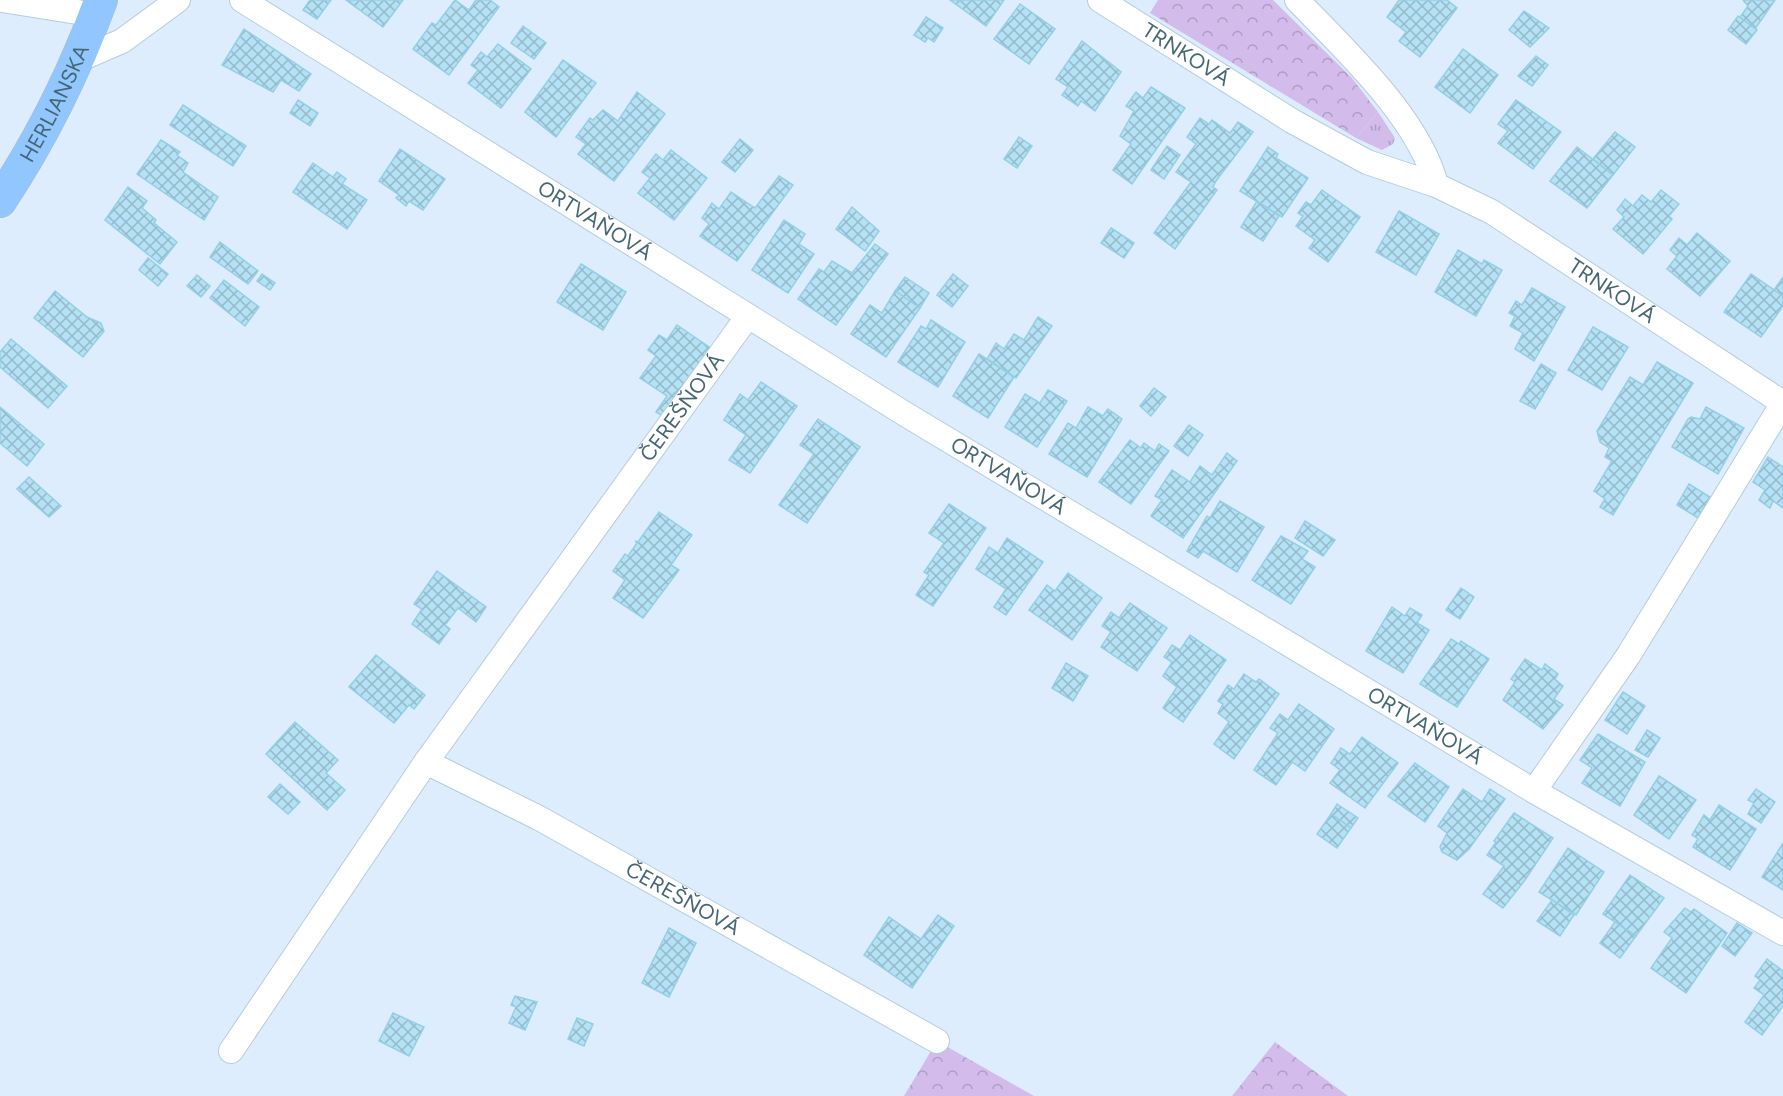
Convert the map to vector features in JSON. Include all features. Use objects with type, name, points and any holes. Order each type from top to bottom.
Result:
[{"type":"main road","name":"HERLIANSKA","points":[[0,201],[30,155],[78,60],[99,7]]},
{"type":"street","points":[[2,0],[99,7]]},
{"type":"street","points":[[78,60],[122,41],[178,0]]},
{"type":"street","name":"ORTVAŇOVÁ","points":[[242,0],[905,414],[1534,790],[1783,933]]},
{"type":"street","name":"TRNKOVÁ","points":[[1100,0],[1292,121],[1367,162],[1436,185],[1492,212],[1783,403]]},
{"type":"street","points":[[1298,0],[1356,61],[1409,127],[1431,165],[1436,185]]},
{"type":"street","name":"ČEREŠŇOVÁ","points":[[231,1051],[426,762],[748,316]]},
{"type":"street","points":[[1534,790],[1628,656],[1783,403]]},
{"type":"street","name":"ČEREŠŇOVÁ","points":[[426,762],[539,818],[937,1041]]},
{"type":"green space","points":[[1158,0],[1273,0],[1352,78],[1378,112],[1356,138],[1150,13]]},
{"type":"green space","points":[[1378,112],[1395,138],[1393,144],[1382,150],[1356,138]]},
{"type":"green space","points":[[937,1041],[1034,1096],[904,1096]]},
{"type":"green space","points":[[1275,1042],[1348,1096],[1232,1096]]},
{"type":"building","points":[[310,0],[331,0],[317,19],[303,10]]},
{"type":"building","points":[[346,0],[403,0],[383,27]]},
{"type":"building","points":[[455,0],[469,10],[476,0],[490,0],[499,7],[449,75],[413,49],[432,23],[436,25]]},
{"type":"building","points":[[950,0],[1004,0],[986,26]]},
{"type":"building","points":[[1399,0],[1447,0],[1457,8],[1420,57],[1399,41],[1406,32],[1387,17]]},
{"type":"building","points":[[1743,0],[1775,0],[1755,29],[1740,17],[1748,6]]},
{"type":"building","points":[[1020,4],[1055,29],[1029,64],[994,39]]},
{"type":"building","points":[[1524,11],[1549,28],[1530,47],[1509,30]]},
{"type":"building","points":[[1738,16],[1757,30],[1746,44],[1728,30]]},
{"type":"building","points":[[926,17],[943,28],[934,42],[928,38],[925,42],[914,35]]},
{"type":"building","points":[[523,26],[546,43],[534,59],[511,43]]},
{"type":"building","points":[[244,29],[311,74],[299,91],[281,80],[273,92],[222,65]]},
{"type":"building","points":[[1082,41],[1121,72],[1095,111],[1081,101],[1078,106],[1062,95],[1068,87],[1056,79]]},
{"type":"building","points":[[498,44],[531,69],[501,108],[468,83],[478,70],[471,65],[481,52],[487,57]]},
{"type":"building","points":[[1463,49],[1498,75],[1470,113],[1435,87]]},
{"type":"building","points":[[1536,56],[1548,65],[1532,86],[1518,76]]},
{"type":"building","points":[[563,60],[596,83],[556,137],[525,112]]},
{"type":"building","points":[[1151,87],[1185,108],[1132,184],[1113,170],[1131,144],[1120,136],[1134,111],[1126,106],[1136,92],[1143,98]]},
{"type":"building","points":[[637,92],[665,114],[614,181],[578,154],[586,144],[576,137],[590,118],[593,120],[603,110],[618,121]]},
{"type":"building","points":[[298,100],[318,113],[310,126],[290,113]]},
{"type":"building","points":[[1516,100],[1561,132],[1533,169],[1498,143],[1508,131],[1498,124]]},
{"type":"building","points":[[183,105],[246,146],[233,166],[170,125]]},
{"type":"building","points":[[1200,118],[1209,124],[1212,120],[1230,133],[1238,122],[1253,132],[1216,181],[1213,187],[1217,190],[1175,249],[1154,233],[1191,182],[1176,172],[1196,144],[1187,137]]},
{"type":"building","points":[[1615,132],[1635,147],[1613,175],[1593,159]]},
{"type":"building","points":[[1019,137],[1032,146],[1017,168],[1004,159]]},
{"type":"building","points":[[740,139],[753,150],[735,172],[722,162]]},
{"type":"building","points":[[161,140],[180,152],[177,155],[188,163],[183,172],[218,197],[204,220],[137,174]]},
{"type":"building","points":[[1167,146],[1180,155],[1164,179],[1151,170]]},
{"type":"building","points":[[1268,147],[1278,154],[1276,158],[1308,178],[1282,217],[1240,191]]},
{"type":"building","points":[[1577,147],[1613,175],[1587,208],[1550,181]]},
{"type":"building","points":[[400,149],[445,179],[423,210],[409,201],[406,206],[396,198],[399,195],[379,181]]},
{"type":"building","points":[[671,150],[707,178],[674,220],[638,193],[650,178],[642,172],[656,154],[663,160]]},
{"type":"building","points":[[313,163],[333,177],[337,172],[346,179],[342,184],[367,200],[347,229],[293,192]]},
{"type":"building","points":[[779,176],[793,185],[737,261],[700,236],[709,224],[702,218],[712,203],[719,209],[731,192],[755,208]]},
{"type":"building","points":[[128,187],[147,201],[142,208],[156,220],[154,223],[177,242],[160,264],[105,220]]},
{"type":"building","points":[[1322,190],[1360,217],[1328,262],[1309,248],[1315,240],[1296,226],[1303,216],[1298,213],[1306,202],[1311,205]]},
{"type":"building","points":[[1661,190],[1679,204],[1669,216],[1672,219],[1643,254],[1613,229],[1624,217],[1617,210],[1625,199],[1633,206],[1642,195],[1651,202]]},
{"type":"building","points":[[1257,201],[1279,216],[1263,241],[1241,227]]},
{"type":"building","points":[[852,207],[879,231],[865,251],[836,229]]},
{"type":"building","points":[[1399,211],[1439,234],[1416,275],[1376,252]]},
{"type":"building","points":[[784,220],[805,234],[799,244],[814,254],[788,293],[752,270]]},
{"type":"building","points":[[1111,228],[1134,243],[1124,258],[1101,243]]},
{"type":"building","points":[[1697,233],[1730,261],[1700,296],[1667,269],[1677,256],[1670,250],[1679,238],[1687,245]]},
{"type":"building","points":[[220,242],[258,271],[248,284],[210,257]]},
{"type":"building","points":[[875,244],[888,254],[836,325],[798,299],[819,269],[824,272],[832,261],[852,273]]},
{"type":"building","points":[[1458,250],[1482,264],[1484,260],[1502,270],[1476,316],[1435,292]]},
{"type":"building","points":[[148,258],[168,274],[158,286],[139,270]]},
{"type":"building","points":[[581,264],[626,292],[603,330],[557,302]]},
{"type":"building","points":[[262,274],[275,283],[270,290],[257,281]]},
{"type":"building","points":[[953,274],[968,286],[952,307],[937,295]]},
{"type":"building","points":[[1751,274],[1783,296],[1783,306],[1761,337],[1724,312]]},
{"type":"building","points":[[197,275],[210,286],[201,297],[187,286]]},
{"type":"building","points":[[905,277],[929,293],[920,308],[895,291]]},
{"type":"building","points":[[1783,277],[1783,296],[1774,290]]},
{"type":"building","points":[[224,280],[259,307],[245,326],[210,298]]},
{"type":"building","points":[[1532,288],[1565,307],[1534,361],[1515,349],[1523,333],[1510,326],[1515,316],[1509,313],[1516,301],[1522,305]]},
{"type":"building","points":[[55,291],[87,317],[101,323],[104,331],[83,357],[34,318]]},
{"type":"building","points":[[895,291],[920,308],[886,357],[851,334],[870,305],[882,313]]},
{"type":"building","points":[[1038,317],[1052,326],[1016,378],[987,359],[996,343],[1004,349],[1014,334],[1024,340]]},
{"type":"building","points":[[931,320],[965,342],[938,387],[898,362],[921,326],[926,329]]},
{"type":"building","points":[[677,325],[712,349],[666,418],[656,412],[667,396],[640,378],[656,356],[648,350],[659,335],[667,340]]},
{"type":"building","points":[[1593,327],[1628,347],[1602,390],[1568,370]]},
{"type":"building","points":[[11,339],[67,386],[48,408],[0,367],[0,352]]},
{"type":"building","points":[[979,354],[1014,377],[988,418],[953,396]]},
{"type":"building","points":[[1657,362],[1693,383],[1613,515],[1600,507],[1605,499],[1594,491],[1612,461],[1605,457],[1609,448],[1600,442],[1597,431],[1630,377],[1643,385]]},
{"type":"building","points":[[1541,364],[1556,373],[1535,409],[1520,401]]},
{"type":"building","points":[[761,382],[797,406],[750,473],[729,460],[746,435],[724,420],[740,394],[748,400]]},
{"type":"building","points":[[1154,388],[1166,397],[1151,416],[1140,406]]},
{"type":"building","points":[[1048,390],[1067,401],[1037,447],[1005,427],[1025,394],[1040,403]]},
{"type":"building","points":[[0,407],[44,444],[27,466],[0,443]]},
{"type":"building","points":[[1088,407],[1103,416],[1108,409],[1122,419],[1087,477],[1049,454],[1068,423],[1076,428]]},
{"type":"building","points":[[1706,407],[1744,428],[1718,474],[1672,447],[1688,419],[1691,417],[1700,419]]},
{"type":"building","points":[[818,419],[860,447],[807,523],[779,505],[814,454],[800,445]]},
{"type":"building","points":[[1189,425],[1203,435],[1188,456],[1174,446]]},
{"type":"building","points":[[1130,440],[1141,448],[1144,443],[1155,451],[1159,444],[1169,451],[1131,504],[1099,482]]},
{"type":"building","points":[[1227,453],[1237,461],[1183,538],[1151,516],[1162,500],[1155,496],[1172,470],[1190,482],[1200,466],[1212,475]]},
{"type":"building","points":[[1768,457],[1783,467],[1783,508],[1773,501],[1770,508],[1759,500],[1765,490],[1753,482]]},
{"type":"building","points":[[29,477],[61,506],[49,517],[17,489]]},
{"type":"building","points":[[1689,484],[1710,497],[1698,518],[1677,505]]},
{"type":"building","points":[[1220,501],[1264,527],[1237,572],[1203,551],[1198,558],[1187,551],[1207,516],[1210,518]]},
{"type":"building","points":[[949,504],[986,528],[933,606],[916,595],[929,575],[924,572],[944,543],[929,533]]},
{"type":"building","points":[[659,512],[692,535],[671,565],[679,570],[643,618],[613,598],[625,580],[613,571],[625,554],[628,556],[637,543],[635,541],[638,542]]},
{"type":"building","points":[[1305,521],[1335,540],[1323,556],[1295,538]]},
{"type":"building","points":[[1281,536],[1308,551],[1302,559],[1315,567],[1291,604],[1252,580]]},
{"type":"building","points":[[1007,538],[1043,562],[1006,615],[994,607],[1006,589],[976,569],[989,547],[998,553]]},
{"type":"building","points":[[437,571],[486,607],[476,622],[458,608],[445,625],[450,629],[439,644],[412,624],[422,609],[414,604]]},
{"type":"building","points":[[1068,573],[1102,598],[1072,640],[1029,610],[1047,585],[1055,591]]},
{"type":"building","points":[[1461,588],[1474,597],[1460,619],[1446,610]]},
{"type":"building","points":[[1130,603],[1167,628],[1137,671],[1101,647],[1111,632],[1102,626],[1111,612],[1119,618]]},
{"type":"building","points":[[1392,607],[1405,616],[1410,608],[1422,615],[1417,623],[1429,630],[1403,673],[1366,651]]},
{"type":"building","points":[[1190,635],[1226,660],[1183,722],[1163,708],[1177,687],[1163,676],[1172,662],[1164,657],[1172,645],[1180,650]]},
{"type":"building","points":[[1451,639],[1459,644],[1461,641],[1489,659],[1457,707],[1420,684]]},
{"type":"building","points":[[376,655],[425,695],[414,709],[409,705],[394,723],[349,687]]},
{"type":"building","points":[[1525,659],[1542,670],[1545,664],[1558,674],[1555,679],[1563,686],[1554,699],[1563,705],[1543,729],[1503,700],[1515,682],[1511,679]]},
{"type":"building","points":[[1066,663],[1088,676],[1073,701],[1052,688]]},
{"type":"building","points":[[1244,674],[1256,682],[1259,679],[1279,694],[1234,759],[1214,744],[1229,722],[1218,713],[1223,704],[1218,701],[1228,685],[1234,689]]},
{"type":"building","points":[[1623,692],[1645,706],[1627,734],[1605,720]]},
{"type":"building","points":[[1299,704],[1334,729],[1305,771],[1292,762],[1276,785],[1254,770],[1278,733],[1270,728],[1280,714],[1288,720]]},
{"type":"building","points":[[295,722],[338,760],[326,773],[345,790],[327,810],[266,754]]},
{"type":"building","points":[[1647,730],[1660,738],[1648,757],[1635,750]]},
{"type":"building","points":[[1598,734],[1645,762],[1620,806],[1582,783],[1592,768],[1580,760]]},
{"type":"building","points":[[1362,737],[1398,763],[1365,808],[1330,783],[1340,770],[1331,763],[1341,748],[1350,754]]},
{"type":"building","points":[[1415,763],[1449,787],[1425,822],[1388,796]]},
{"type":"building","points":[[1659,776],[1696,800],[1669,839],[1634,815]]},
{"type":"building","points":[[280,784],[300,802],[288,814],[268,797]]},
{"type":"building","points":[[1463,789],[1482,802],[1490,789],[1505,799],[1469,849],[1457,860],[1442,852],[1440,847],[1447,833],[1438,826]]},
{"type":"building","points":[[1756,789],[1775,802],[1761,823],[1748,814],[1754,803],[1748,800]]},
{"type":"building","points":[[1337,804],[1358,818],[1351,828],[1331,814]]},
{"type":"building","points":[[1719,805],[1756,829],[1730,870],[1693,847],[1698,839],[1692,835],[1704,815],[1710,820]]},
{"type":"building","points":[[1514,813],[1553,838],[1503,908],[1483,894],[1504,866],[1487,855]]},
{"type":"building","points":[[1331,814],[1351,828],[1337,848],[1317,834]]},
{"type":"building","points":[[1783,843],[1783,890],[1762,877]]},
{"type":"building","points":[[1568,848],[1604,872],[1576,915],[1539,892]]},
{"type":"building","points":[[1630,875],[1664,898],[1636,936],[1603,914]]},
{"type":"building","points":[[1552,900],[1574,915],[1560,936],[1537,921]]},
{"type":"building","points":[[1685,908],[1691,912],[1694,909],[1727,933],[1686,993],[1651,968],[1672,938],[1664,932]]},
{"type":"building","points":[[938,915],[954,926],[912,988],[864,955],[889,917],[921,939]]},
{"type":"building","points":[[1615,922],[1636,936],[1620,958],[1600,943]]},
{"type":"building","points":[[1737,923],[1752,933],[1735,956],[1722,946]]},
{"type":"building","points":[[669,928],[696,943],[669,997],[642,983]]},
{"type":"building","points":[[1767,959],[1783,971],[1783,1006],[1762,1035],[1745,1022],[1764,995],[1754,988],[1760,980],[1755,976]]},
{"type":"building","points":[[515,996],[537,1002],[525,1030],[509,1023],[516,1007],[511,1005]]},
{"type":"building","points":[[393,1013],[424,1027],[409,1056],[379,1041]]},
{"type":"building","points":[[577,1018],[593,1024],[584,1046],[568,1039]]}]
